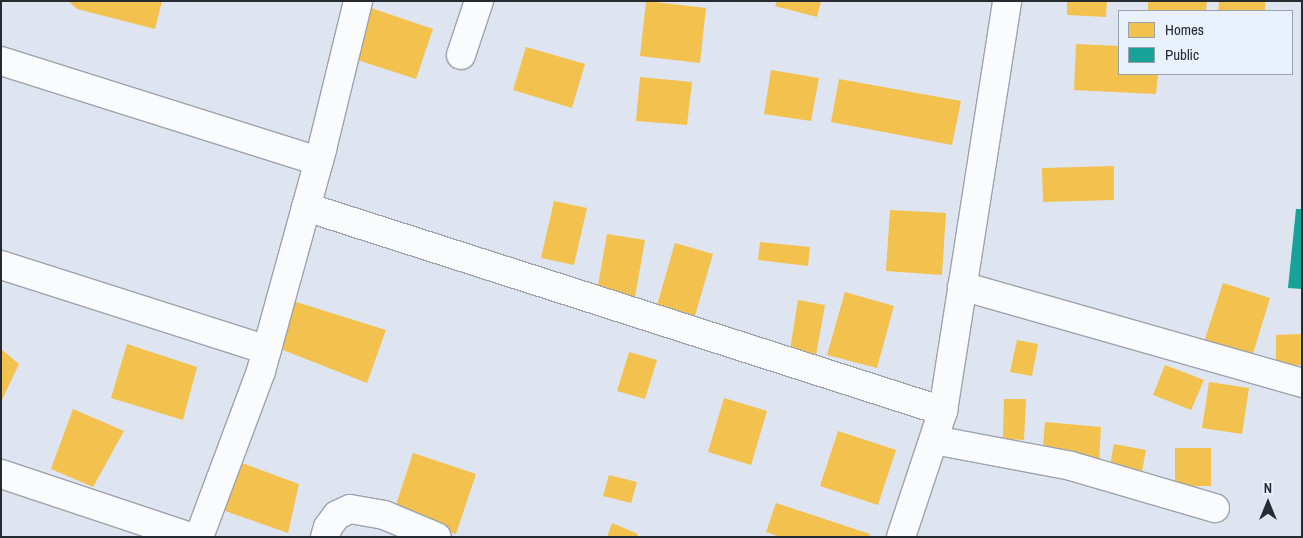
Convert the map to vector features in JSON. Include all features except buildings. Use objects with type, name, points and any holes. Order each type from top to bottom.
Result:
[{"type":"street","points":[[199,537],[262,371],[319,161],[358,1]]},
{"type":"street","points":[[461,56],[479,1]]},
{"type":"street","points":[[901,537],[943,411],[1007,1]]},
{"type":"street","points":[[1,61],[319,161]]},
{"type":"street","points":[[306,207],[943,411]]},
{"type":"street","points":[[1,265],[267,350]]},
{"type":"street","points":[[962,286],[1302,383]]},
{"type":"street","points":[[934,440],[1071,466],[1214,508]]},
{"type":"street","points":[[1,474],[190,537]]},
{"type":"street","points":[[325,537],[328,527],[336,516],[350,510],[384,516],[437,537]]}]
